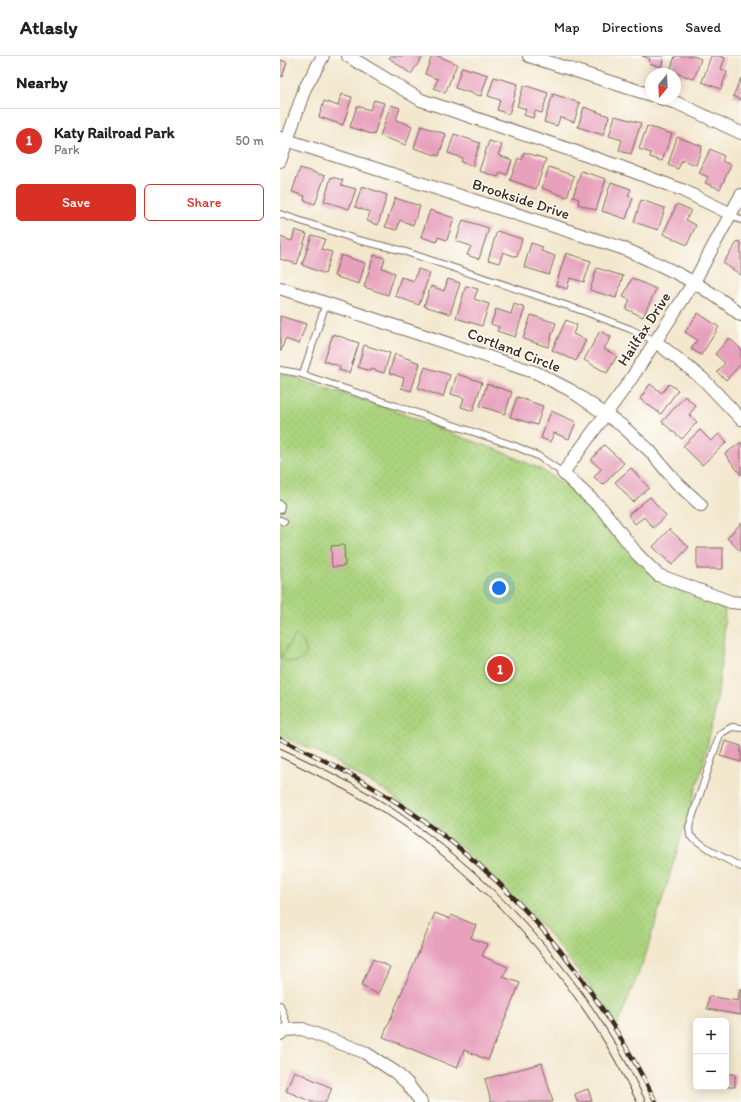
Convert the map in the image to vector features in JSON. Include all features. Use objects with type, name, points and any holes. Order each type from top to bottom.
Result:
[{"type":"street","points":[[280,161],[284,139],[305,88],[323,56]]},
{"type":"street","points":[[348,56],[421,100],[621,167],[682,190],[736,217]]},
{"type":"street","points":[[529,56],[645,93]]},
{"type":"street","points":[[679,104],[741,133]]},
{"type":"street","name":"Brookside Drive","points":[[284,139],[622,248],[655,262],[694,282],[726,302],[741,315]]},
{"type":"street","name":"Hailfax Drive","points":[[563,473],[607,414],[736,217],[741,195]]},
{"type":"street","name":"Cortland Circle","points":[[280,288],[537,373],[570,390],[621,424],[650,451],[676,482],[701,505]]},
{"type":"street","points":[[655,341],[703,379],[741,419]]},
{"type":"street","points":[[563,473],[602,509],[637,554],[658,575],[731,602],[741,602]]},
{"type":"street","points":[[284,1032],[302,1029],[364,1052],[395,1072],[407,1083],[421,1102]]},
{"type":"lane","points":[[280,214],[358,240],[400,250],[586,312],[630,329],[655,341]]},
{"type":"lane","points":[[303,374],[326,303]]},
{"type":"lane","points":[[280,370],[303,374],[515,446],[538,456],[563,473]]},
{"type":"lane","points":[[280,504],[280,510]]},
{"type":"lane","points":[[741,728],[732,727],[720,734],[689,827],[690,836],[712,852],[741,867]]},
{"type":"lane","points":[[280,1006],[284,1032]]},
{"type":"green space","points":[[280,373],[385,407],[501,451],[540,469],[574,490],[601,512],[661,582],[725,609],[724,635],[717,703],[702,768],[645,957],[617,1026],[595,993],[545,929],[461,847],[385,791],[314,750],[280,736]]},
{"type":"green space","points":[[295,635],[301,640],[306,651],[301,660],[296,662],[281,658]]},
{"type":"building","points":[[391,56],[423,56],[411,74],[389,58]]},
{"type":"building","points":[[432,56],[438,56],[457,64],[445,93],[434,88],[438,79],[425,74]]},
{"type":"building","points":[[642,56],[664,56],[661,67],[649,63],[650,59]]},
{"type":"building","points":[[675,56],[693,56],[701,59],[694,79],[681,75],[681,68],[671,68]]},
{"type":"building","points":[[711,56],[725,58],[721,69],[727,72],[721,89],[702,82]]},
{"type":"building","points":[[280,60],[287,62],[282,77],[280,76]]},
{"type":"building","points":[[462,67],[488,75],[481,96],[455,88]]},
{"type":"building","points":[[494,77],[518,84],[509,114],[497,110],[500,100],[488,96]]},
{"type":"building","points":[[741,78],[741,100],[733,96]]},
{"type":"building","points":[[524,85],[548,93],[542,113],[535,111],[533,118],[524,115],[526,109],[517,106]]},
{"type":"building","points":[[341,94],[352,97],[343,125],[319,117],[324,101],[338,106]]},
{"type":"building","points":[[553,94],[580,103],[574,122],[560,117],[557,126],[544,122]]},
{"type":"building","points":[[374,100],[384,103],[374,135],[350,127],[357,106],[370,110]]},
{"type":"building","points":[[391,105],[400,108],[396,120],[412,126],[406,145],[380,136]]},
{"type":"building","points":[[584,107],[609,116],[603,135],[578,127]]},
{"type":"building","points":[[615,116],[641,123],[631,154],[619,151],[622,140],[609,136]]},
{"type":"building","points":[[421,126],[446,134],[439,156],[414,148]]},
{"type":"building","points":[[647,126],[672,134],[662,161],[650,157],[651,153],[639,149]]},
{"type":"building","points":[[454,134],[480,143],[472,166],[461,162],[462,158],[448,153]]},
{"type":"building","points":[[677,137],[702,146],[696,165],[682,160],[678,169],[668,165]]},
{"type":"building","points":[[489,141],[502,145],[498,155],[512,160],[507,175],[500,172],[498,177],[479,171]]},
{"type":"building","points":[[710,149],[724,156],[722,161],[731,165],[720,189],[705,183],[708,177],[699,173]]},
{"type":"building","points":[[524,152],[546,159],[536,189],[510,180],[518,158],[522,160]]},
{"type":"building","points":[[549,167],[574,176],[567,197],[542,188]]},
{"type":"building","points":[[300,168],[325,176],[315,204],[304,200],[305,196],[292,192]]},
{"type":"building","points":[[581,171],[606,179],[596,210],[578,204],[579,199],[573,197]]},
{"type":"building","points":[[331,177],[343,180],[341,185],[356,189],[349,209],[324,201]]},
{"type":"building","points":[[611,182],[631,189],[628,196],[633,198],[626,219],[602,211]]},
{"type":"building","points":[[362,186],[387,195],[378,225],[367,221],[370,212],[355,207]]},
{"type":"building","points":[[395,198],[420,206],[413,225],[400,220],[397,230],[385,227]]},
{"type":"building","points":[[641,200],[665,208],[658,230],[634,222]]},
{"type":"building","points":[[677,204],[691,210],[686,220],[696,225],[687,245],[663,234]]},
{"type":"building","points":[[430,210],[454,218],[447,240],[438,237],[437,242],[421,237]]},
{"type":"building","points":[[463,220],[489,228],[479,259],[467,255],[471,246],[456,241]]},
{"type":"building","points":[[295,230],[307,234],[297,264],[280,259],[280,237],[292,241]]},
{"type":"building","points":[[497,231],[522,239],[517,257],[503,252],[499,263],[488,260]]},
{"type":"building","points":[[312,235],[325,239],[321,249],[332,252],[325,274],[302,265]]},
{"type":"building","points":[[738,241],[741,243],[741,275],[723,263]]},
{"type":"building","points":[[531,243],[543,247],[541,251],[555,256],[549,275],[524,267]]},
{"type":"building","points":[[566,253],[591,261],[584,282],[570,278],[567,289],[556,285]]},
{"type":"building","points":[[341,255],[365,263],[359,284],[334,276]]},
{"type":"building","points":[[374,255],[385,258],[382,268],[395,273],[388,295],[364,287]]},
{"type":"building","points":[[597,268],[623,276],[616,298],[590,290]]},
{"type":"building","points":[[418,269],[430,273],[419,305],[395,296],[401,277],[414,281]]},
{"type":"building","points":[[632,278],[656,289],[643,317],[626,309],[630,300],[623,297]]},
{"type":"building","points":[[448,279],[460,283],[450,314],[424,306],[431,286],[444,291]]},
{"type":"building","points":[[466,286],[478,289],[474,299],[489,304],[482,326],[456,318]]},
{"type":"building","points":[[514,304],[525,308],[515,337],[497,331],[499,327],[491,324],[496,309],[511,314]]},
{"type":"building","points":[[698,313],[719,327],[701,355],[691,349],[697,340],[685,332]]},
{"type":"building","points":[[531,315],[556,323],[548,347],[523,339]]},
{"type":"building","points":[[280,316],[306,324],[299,344],[285,339],[281,351],[280,351]]},
{"type":"building","points":[[566,320],[577,325],[573,334],[586,340],[576,361],[552,350]]},
{"type":"building","points":[[600,331],[611,337],[604,349],[617,356],[607,373],[584,360]]},
{"type":"building","points":[[333,334],[359,343],[349,373],[339,370],[340,366],[324,361]]},
{"type":"building","points":[[729,338],[741,349],[741,364],[726,380],[717,372],[725,363],[715,354]]},
{"type":"building","points":[[364,345],[390,353],[384,373],[358,367]]},
{"type":"building","points":[[395,354],[420,363],[411,391],[401,388],[404,378],[389,373]]},
{"type":"building","points":[[425,367],[450,375],[443,397],[418,388]]},
{"type":"building","points":[[457,374],[482,382],[473,411],[461,407],[464,398],[451,394]]},
{"type":"building","points":[[487,384],[512,392],[505,414],[480,406]]},
{"type":"building","points":[[650,384],[662,393],[669,384],[678,390],[661,414],[640,399]]},
{"type":"building","points":[[685,396],[696,406],[689,415],[697,422],[682,439],[662,422]]},
{"type":"building","points":[[517,397],[543,406],[537,425],[510,417]]},
{"type":"building","points":[[551,411],[576,422],[569,439],[554,433],[550,442],[541,438]]},
{"type":"building","points":[[700,430],[711,441],[719,434],[727,442],[702,465],[683,446]]},
{"type":"building","points":[[741,442],[741,475],[725,454]]},
{"type":"building","points":[[604,445],[624,463],[603,485],[594,477],[601,469],[591,460]]},
{"type":"building","points":[[631,468],[649,488],[633,502],[615,482]]},
{"type":"building","points":[[650,497],[666,516],[653,528],[644,517],[635,524],[628,515]]},
{"type":"building","points":[[741,523],[741,552],[727,538]]},
{"type":"building","points":[[669,529],[689,547],[672,565],[653,547]]},
{"type":"building","points":[[344,545],[345,566],[332,567],[331,546]]},
{"type":"building","points":[[697,548],[723,548],[723,569],[697,569]]},
{"type":"building","points":[[725,741],[741,746],[741,762],[720,756]]},
{"type":"building","points":[[435,913],[450,919],[451,915],[476,925],[471,938],[487,944],[482,956],[508,967],[503,977],[520,983],[488,1060],[464,1050],[457,1068],[383,1037]]},
{"type":"building","points":[[373,959],[390,967],[378,994],[361,986]]},
{"type":"building","points":[[740,988],[741,1015],[707,1009],[709,996],[738,1001]]},
{"type":"building","points":[[542,1063],[553,1102],[491,1102],[485,1079]]},
{"type":"building","points":[[294,1071],[332,1088],[326,1102],[312,1102],[286,1091]]},
{"type":"building","points":[[729,1074],[735,1074],[735,1087],[729,1087]]},
{"type":"building","points":[[588,1089],[592,1101],[577,1102],[575,1094]]},
{"type":"tram line","points":[[280,748],[348,782],[396,811],[443,846],[474,872],[503,900],[531,929],[581,992],[604,1025],[633,1075],[646,1102]]},
{"type":"tram line","points":[[280,757],[345,790],[407,828],[463,873],[489,897],[514,922],[560,977],[581,1005],[610,1052],[637,1102]]},
{"type":"railway","points":[[280,739],[333,765],[384,794],[408,810],[455,845],[478,864],[505,890],[531,917],[578,974],[620,1037],[656,1102]]},
{"type":"place","name":"Katy Railroad Park","points":[[500,669]]}]
